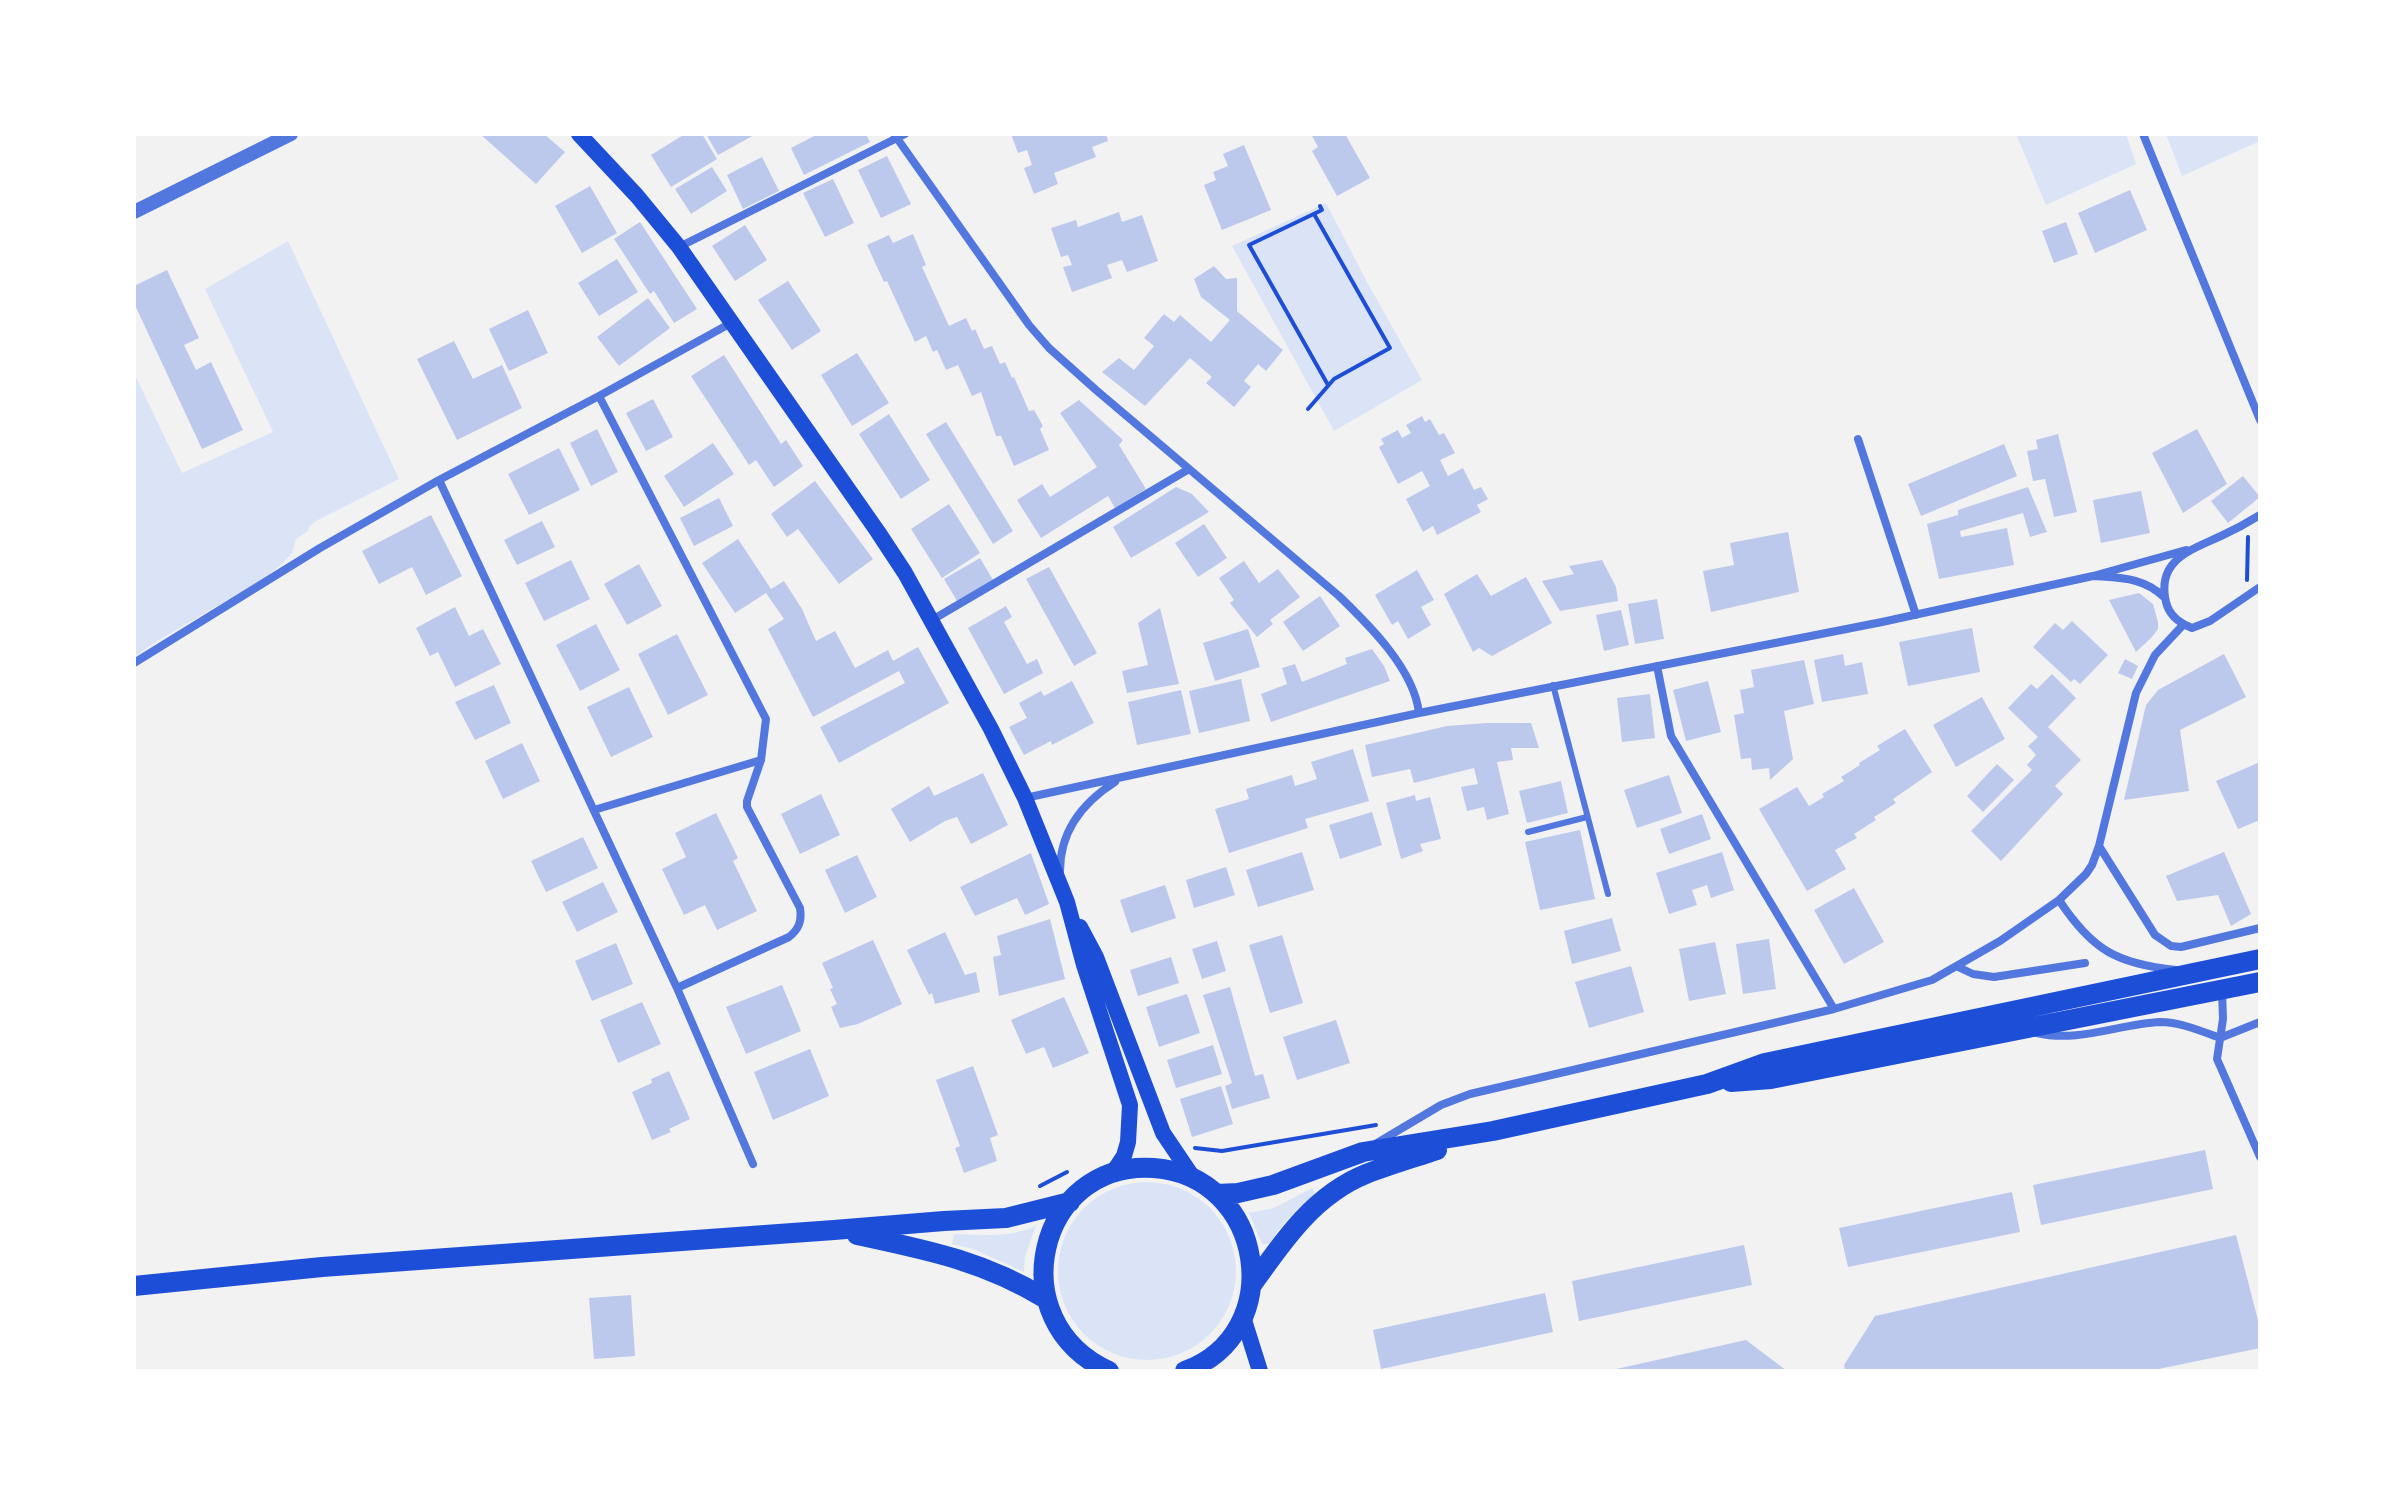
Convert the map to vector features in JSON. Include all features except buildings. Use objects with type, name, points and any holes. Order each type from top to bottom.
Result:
[{"type":"main road","points":[[579,134],[679,247],[878,532],[932,620],[991,729],[1025,798],[1067,902],[1084,965],[1130,1105],[1128,1142],[1124,1156],[1112,1174]]},
{"type":"main road","points":[[1067,902],[1096,957],[1163,1133],[1194,1179]]},
{"type":"main road","points":[[1217,1194],[1273,1185],[1363,1152],[1493,1131],[1707,1084],[1765,1063],[2260,959]]},
{"type":"main road","points":[[1707,1084],[1771,1079],[2260,982]]},
{"type":"main road","points":[[1252,1285],[1293,1230],[1312,1208],[1329,1195],[1363,1175],[1493,1131]]},
{"type":"main road","points":[[1102,1369],[1085,1358],[1065,1338],[1050,1313],[1043,1265],[1046,1248],[1051,1231],[1070,1202],[1097,1181],[1112,1174],[1154,1168],[1182,1174],[1217,1194],[1228,1205],[1243,1230],[1252,1259],[1252,1285],[1243,1317],[1216,1353],[1185,1371]]},
{"type":"main road","points":[[134,1286],[322,1267],[1006,1218],[1070,1202]]},
{"type":"main road","points":[[834,1230],[946,1254],[998,1273],[1046,1299]]},
{"type":"main road","points":[[1243,1317],[1260,1371]]},
{"type":"street","points":[[134,212],[291,134]]},
{"type":"street","points":[[2143,134],[2260,420]]},
{"type":"street","points":[[679,247],[899,136],[1029,325],[1049,348],[1339,596],[1373,629],[1403,672],[1418,703],[1419,713]]},
{"type":"street","points":[[134,663],[320,548],[439,480],[731,323]]},
{"type":"street","points":[[599,396],[766,719],[761,760],[747,807],[800,908],[798,928],[780,942],[677,988]]},
{"type":"street","points":[[1858,439],[1916,615]]},
{"type":"street","points":[[932,620],[1189,469]]},
{"type":"street","points":[[439,480],[677,988],[753,1164]]},
{"type":"street","points":[[2260,515],[2187,551],[2171,566],[2166,578],[2165,598],[2168,609],[2183,625],[2192,628],[2201,626],[2260,587]]},
{"type":"street","points":[[1025,798],[1553,685],[1916,615],[2093,576],[2196,547]]},
{"type":"street","points":[[2093,576],[2133,579],[2148,584],[2165,598]]},
{"type":"street","points":[[1363,1152],[1441,1105],[1470,1094],[1834,1009],[1920,985],[1958,967],[2059,900],[2092,865],[2136,693],[2155,655],[2183,625]]},
{"type":"street","points":[[1657,666],[1671,736],[1834,1009]]},
{"type":"street","points":[[594,810],[761,760]]},
{"type":"street","points":[[1060,884],[1065,838],[1074,819],[1086,805],[1123,778]]},
{"type":"street","points":[[2099,846],[2155,935],[2171,946],[2181,947],[2260,928]]},
{"type":"street","points":[[2059,900],[2085,935],[2115,956],[2143,967],[2193,971]]},
{"type":"street","points":[[1958,967],[1973,974],[1994,977],[2085,963]]},
{"type":"street","points":[[2222,989],[2223,1019],[2217,1054],[2260,1157]]},
{"type":"street","points":[[2022,1028],[2061,1037],[2172,1023],[2220,1038],[2260,1022]]},
{"type":"lane","points":[[1553,685],[1608,894]]},
{"type":"lane","points":[[1528,832],[1587,817]]},
{"type":"path","points":[[1320,206],[1322,210],[1249,245],[1328,385]]},
{"type":"path","points":[[1308,409],[1334,379],[1390,348],[1314,214]]},
{"type":"path","points":[[2242,525],[2248,533],[2246,586],[2251,593]]},
{"type":"path","points":[[1188,1145],[1201,1150],[1222,1151],[1372,1125],[1410,1123]]},
{"type":"path","points":[[1033,1189],[1075,1168]]},
{"type":"shaded area","points":[[2016,134],[2126,134],[2136,164],[2046,205]]},
{"type":"shaded area","points":[[2166,134],[2260,134],[2260,141],[2182,176]]},
{"type":"shaded area","points":[[1326,203],[1422,380],[1334,431],[1232,246]]},
{"type":"shaded area","points":[[288,241],[399,479],[316,521],[296,539],[292,553],[281,565],[260,581],[134,657],[134,373],[182,473],[273,432],[205,289]]},
{"type":"shaded area","points":[[1147,1182],[1181,1188],[1210,1208],[1230,1237],[1236,1271],[1230,1305],[1210,1334],[1181,1354],[1147,1360],[1113,1354],[1084,1334],[1064,1305],[1058,1271],[1064,1237],[1084,1208],[1113,1188]]},
{"type":"shaded area","points":[[1312,1188],[1316,1195],[1290,1217],[1270,1244],[1262,1244],[1249,1213],[1274,1208]]},
{"type":"shaded area","points":[[1036,1226],[1025,1256],[1024,1272],[973,1249],[952,1244],[954,1234],[1006,1234]]}]
